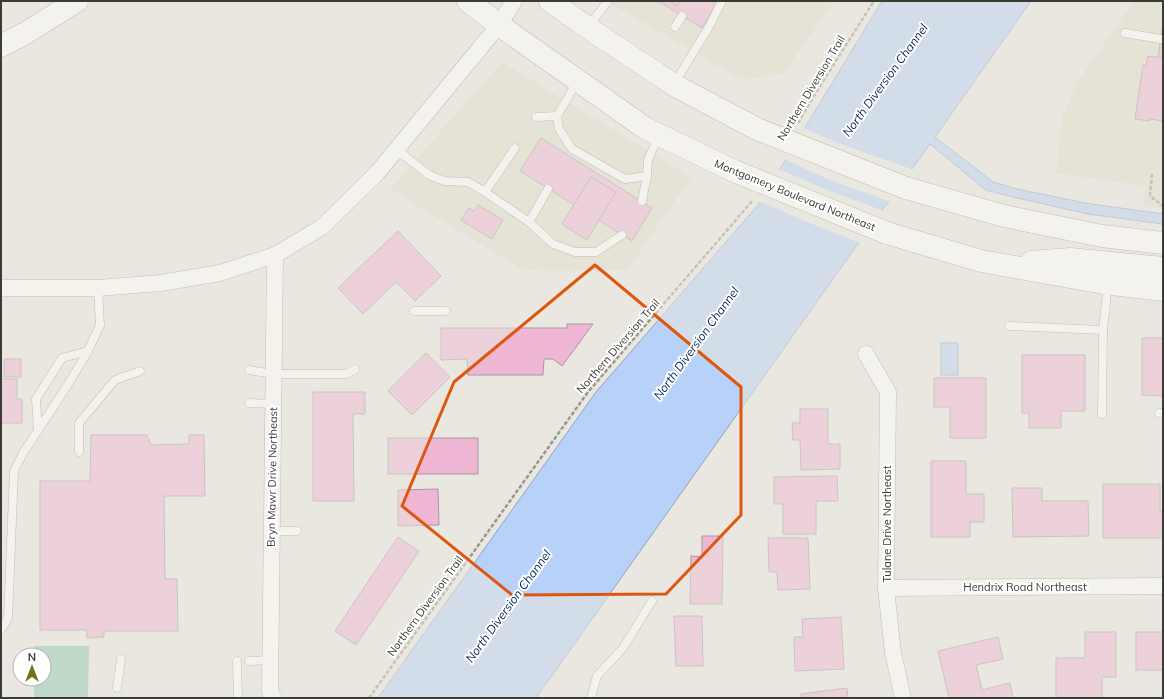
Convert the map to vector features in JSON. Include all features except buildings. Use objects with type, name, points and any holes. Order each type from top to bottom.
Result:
[{"type":"main road","points":[[1,46],[24,34],[77,1]]},
{"type":"main road","name":"Montgomery Boulevard Northeast","points":[[468,1],[498,26],[645,128],[734,171],[887,233],[981,261],[1108,283],[1163,290]]},
{"type":"main road","points":[[550,1],[674,85],[757,129],[906,188],[1004,216],[1102,236],[1163,243]]},
{"type":"main road","points":[[1000,264],[1070,259],[1163,268]]},
{"type":"street","points":[[1,288],[98,288],[160,283],[220,273],[275,255],[322,227],[377,173],[498,26],[514,1]]},
{"type":"street","name":"Bryn Mawr Drive Northeast","points":[[274,698],[270,692],[275,255]]},
{"type":"street","name":"Tulane Drive Northeast","points":[[866,354],[888,392],[886,588],[893,653],[903,698]]},
{"type":"street","name":"Hendrix Road Northeast","points":[[886,588],[1163,586]]},
{"type":"lane","points":[[588,28],[608,1]]},
{"type":"lane","points":[[674,85],[710,25],[722,1]]},
{"type":"lane","points":[[675,27],[682,16]]},
{"type":"lane","points":[[1125,33],[1161,39]]},
{"type":"lane","points":[[578,81],[557,116],[559,129],[570,152],[625,178],[647,176]]},
{"type":"lane","points":[[536,117],[557,116]]},
{"type":"lane","points":[[642,201],[647,176],[648,160],[659,135]]},
{"type":"lane","points":[[485,192],[515,148]]},
{"type":"lane","points":[[397,150],[429,175],[444,180],[468,182],[485,192],[529,222],[553,244],[575,252],[596,252],[622,235]]},
{"type":"lane","points":[[529,222],[548,189]]},
{"type":"lane","points":[[1102,414],[1103,330],[1108,283]]},
{"type":"lane","points":[[1,630],[8,618],[14,471],[23,453],[88,351],[100,325],[98,288]]},
{"type":"lane","points":[[414,311],[446,310]]},
{"type":"lane","points":[[1009,326],[1103,330]]},
{"type":"lane","points":[[38,430],[36,399],[62,358],[88,351]]},
{"type":"lane","points":[[249,370],[273,374],[347,374],[355,369]]},
{"type":"lane","points":[[79,452],[79,423],[115,380],[140,371]]},
{"type":"lane","points":[[249,403],[273,404]]},
{"type":"lane","points":[[272,531],[297,531]]},
{"type":"lane","points":[[591,698],[598,676],[623,648],[652,600]]},
{"type":"lane","points":[[117,688],[122,659]]},
{"type":"lane","points":[[249,661],[271,660]]},
{"type":"lane","points":[[237,661],[238,698]]},
{"type":"path","name":"Northern Diversion Trail","points":[[795,128],[874,1]]},
{"type":"path","points":[[1152,174],[1150,196],[1163,206]]},
{"type":"path","name":"Northern Diversion Trail","points":[[369,698],[588,392],[732,226],[756,196]]},
{"type":"highlighted area","points":[[595,265],[741,387],[741,515],[666,594],[512,595],[402,506],[454,382]]},
{"type":"shaded area","points":[[606,1],[834,1],[784,73],[742,80]]},
{"type":"shaded area","points":[[1134,1],[1163,1],[1163,209],[1143,206],[1146,186],[1056,173],[1062,117],[1078,81]]},
{"type":"shaded area","points":[[502,62],[691,177],[628,270],[543,271],[520,268],[390,189]]},
{"type":"green space","points":[[89,646],[88,698],[34,698],[34,687],[52,687],[52,647],[34,647]]},
{"type":"water","name":"North Diversion Channel","points":[[882,1],[1031,1],[935,137],[993,182],[1017,189],[1085,203],[1163,214],[1163,224],[1088,214],[986,190],[930,144],[536,698],[378,698],[596,392],[758,205]]},
{"type":"water","points":[[941,343],[958,343],[958,375],[941,375]]},
{"type":"pier","points":[[803,128],[846,146],[914,170],[891,202],[825,178],[784,159]]},
{"type":"pier","points":[[778,169],[827,190],[884,211],[861,243],[807,222],[759,201]]}]
